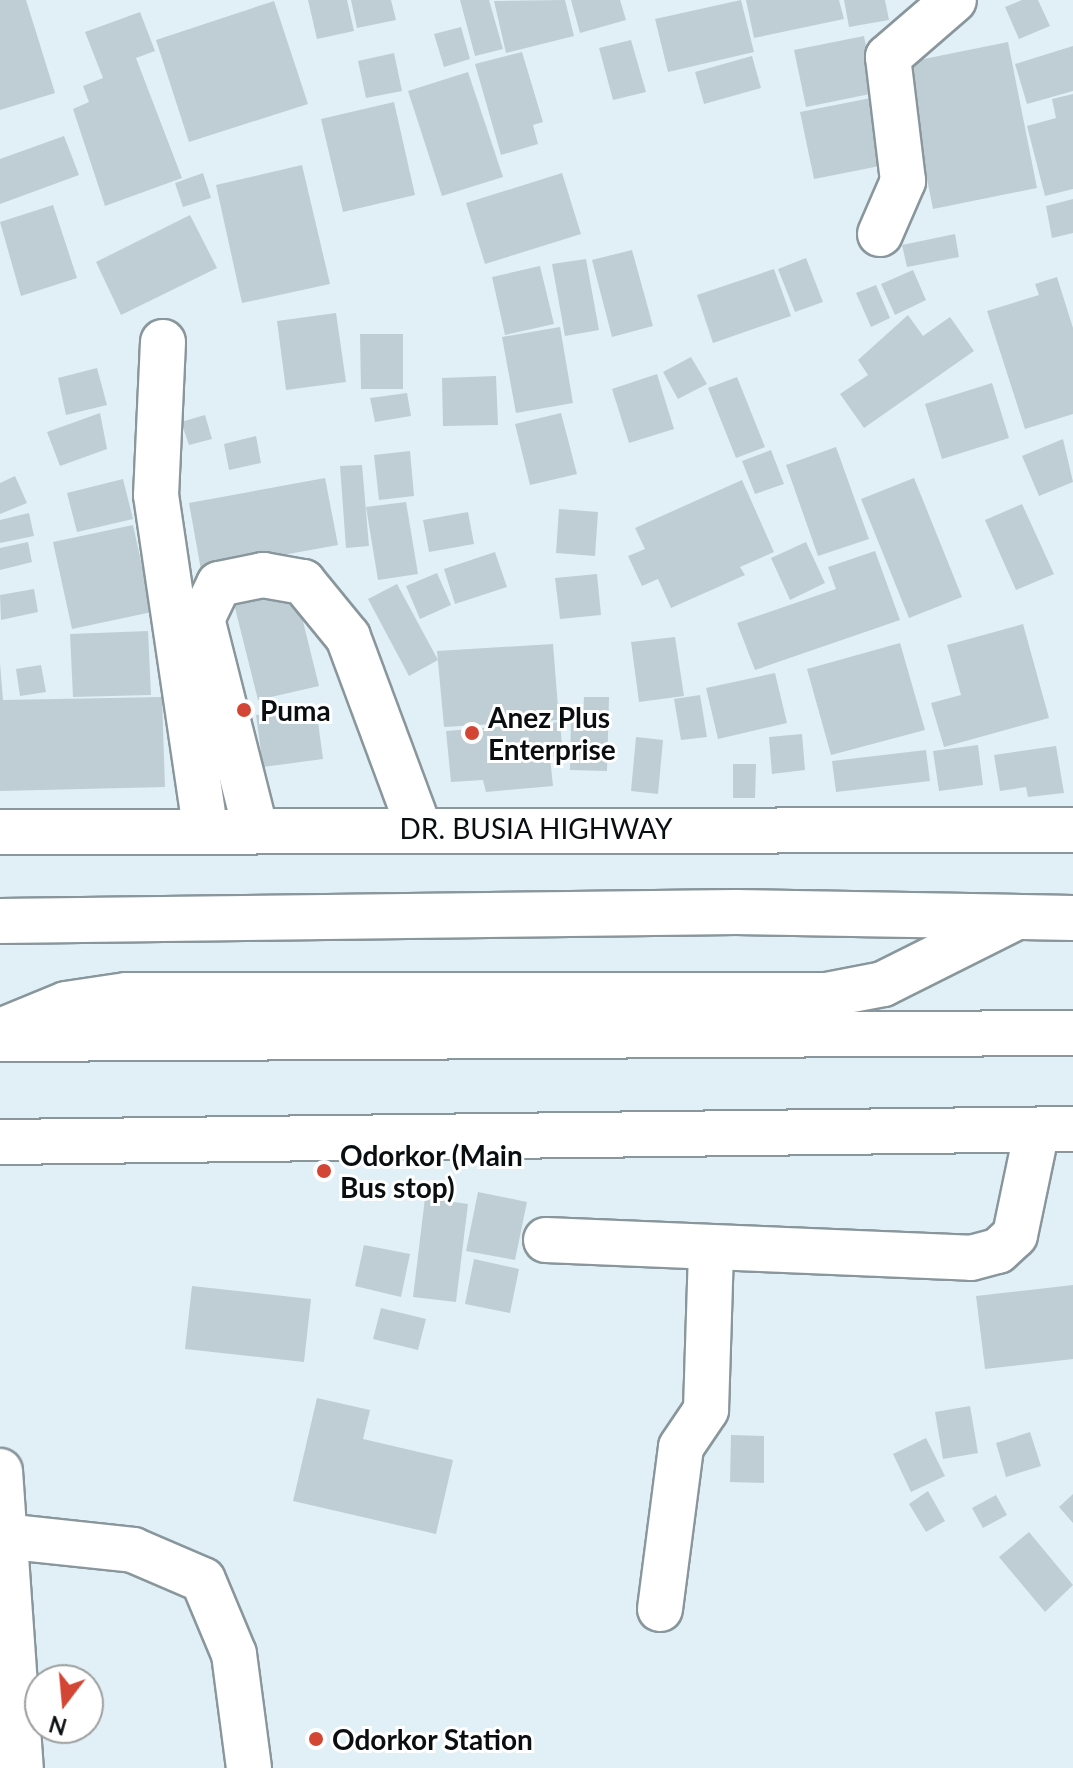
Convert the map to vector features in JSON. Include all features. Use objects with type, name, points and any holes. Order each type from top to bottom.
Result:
[{"type":"main road","points":[[880,234],[903,181],[888,57],[954,0]]},
{"type":"main road","points":[[163,342],[156,495],[205,828]]},
{"type":"main road","points":[[255,828],[202,619],[219,584],[263,575],[303,582],[348,637],[419,828]]},
{"type":"main road","name":"DR. BUSIA HIGHWAY","points":[[0,832],[205,828],[1073,830]]},
{"type":"main road","points":[[0,1031],[66,1004],[126,995],[826,995],[883,984],[1019,916]]},
{"type":"main road","points":[[0,921],[1073,918]]},
{"type":"main road","points":[[0,1039],[1073,1033]]},
{"type":"main road","points":[[0,1142],[1055,1130],[1015,1235],[998,1251],[971,1258],[711,1251],[546,1240]]},
{"type":"main road","points":[[660,1609],[681,1447],[706,1410],[711,1251]]},
{"type":"main road","points":[[0,1471],[8,1699],[21,1768]]},
{"type":"main road","points":[[2,1530],[133,1550],[203,1580],[234,1654],[249,1768]]},
{"type":"building","points":[[0,0],[26,0],[55,93],[0,110]]},
{"type":"building","points":[[308,0],[347,0],[354,31],[317,39]]},
{"type":"building","points":[[351,0],[391,0],[396,20],[357,28]]},
{"type":"building","points":[[460,0],[489,0],[503,49],[475,56]]},
{"type":"building","points":[[565,0],[574,36],[506,53],[494,1]]},
{"type":"building","points":[[571,0],[620,0],[626,20],[580,33]]},
{"type":"building","points":[[741,0],[754,52],[668,72],[655,19]]},
{"type":"building","points":[[746,0],[839,0],[844,19],[754,38]]},
{"type":"building","points":[[844,0],[885,0],[889,20],[849,27]]},
{"type":"building","points":[[1022,0],[1038,0],[1050,26],[1019,39],[1005,7]]},
{"type":"building","points":[[274,1],[308,104],[189,142],[156,40]]},
{"type":"building","points":[[140,12],[155,51],[136,58],[182,178],[105,206],[73,109],[89,102],[83,86],[103,78],[85,32]]},
{"type":"building","points":[[461,27],[470,59],[444,67],[434,34]]},
{"type":"building","points":[[864,36],[875,93],[806,107],[794,50]]},
{"type":"building","points":[[631,40],[646,92],[613,100],[599,48]]},
{"type":"building","points":[[1008,42],[1037,188],[933,209],[904,63]]},
{"type":"building","points":[[1073,46],[1073,91],[1027,104],[1015,64]]},
{"type":"building","points":[[522,52],[543,122],[533,125],[538,144],[501,155],[475,64]]},
{"type":"building","points":[[394,53],[402,91],[366,98],[358,61]]},
{"type":"building","points":[[752,56],[761,88],[704,104],[695,72]]},
{"type":"building","points":[[468,72],[503,177],[442,196],[408,91]]},
{"type":"building","points":[[1073,94],[1073,189],[1045,196],[1027,126],[1056,118],[1052,99]]},
{"type":"building","points":[[876,97],[890,164],[814,179],[800,112]]},
{"type":"building","points":[[394,102],[415,195],[343,212],[321,119]]},
{"type":"building","points":[[64,136],[79,175],[0,204],[0,159]]},
{"type":"building","points":[[302,165],[330,284],[242,303],[216,185]]},
{"type":"building","points":[[203,173],[211,198],[183,207],[175,183]]},
{"type":"building","points":[[562,173],[581,234],[485,264],[466,203]]},
{"type":"building","points":[[1073,199],[1073,233],[1052,238],[1046,206]]},
{"type":"building","points":[[53,205],[77,278],[21,296],[0,222]]},
{"type":"building","points":[[190,215],[217,268],[121,315],[96,262]]},
{"type":"building","points":[[955,234],[959,257],[907,267],[902,245]]},
{"type":"building","points":[[632,250],[653,326],[612,337],[592,260]]},
{"type":"building","points":[[806,258],[823,302],[795,312],[778,269]]},
{"type":"building","points":[[586,259],[599,330],[565,336],[552,264]]},
{"type":"building","points":[[540,266],[554,324],[505,335],[492,277]]},
{"type":"building","points":[[774,269],[791,316],[713,343],[697,295]]},
{"type":"building","points":[[913,270],[926,300],[895,315],[881,284]]},
{"type":"building","points":[[1057,277],[1073,328],[1073,414],[1025,429],[987,311],[1039,295],[1035,284]]},
{"type":"building","points":[[876,285],[890,318],[871,327],[856,293]]},
{"type":"building","points":[[336,313],[346,382],[286,390],[277,321]]},
{"type":"building","points":[[908,315],[923,336],[950,317],[974,351],[864,428],[840,394],[868,375],[858,360]]},
{"type":"building","points":[[560,327],[573,403],[516,413],[502,337]]},
{"type":"building","points":[[360,334],[403,334],[403,389],[361,389]]},
{"type":"building","points":[[691,357],[707,384],[678,399],[663,372]]},
{"type":"building","points":[[97,368],[107,405],[66,415],[58,378]]},
{"type":"building","points":[[657,374],[674,429],[629,443],[612,389]]},
{"type":"building","points":[[496,376],[498,425],[443,426],[442,378]]},
{"type":"building","points":[[737,377],[765,447],[736,458],[708,388]]},
{"type":"building","points":[[992,383],[1009,438],[942,459],[925,404]]},
{"type":"building","points":[[407,393],[411,416],[375,422],[370,398]]},
{"type":"building","points":[[100,413],[107,449],[60,466],[47,432]]},
{"type":"building","points":[[561,413],[577,474],[530,485],[515,424]]},
{"type":"building","points":[[205,415],[212,439],[189,445],[181,422]]},
{"type":"building","points":[[256,436],[261,463],[229,470],[224,444]]},
{"type":"building","points":[[1063,439],[1073,482],[1039,496],[1022,456]]},
{"type":"building","points":[[836,447],[869,539],[818,556],[786,465]]},
{"type":"building","points":[[771,450],[784,484],[755,494],[742,461]]},
{"type":"building","points":[[410,451],[414,496],[379,500],[374,455]]},
{"type":"building","points":[[362,465],[369,546],[346,548],[340,466]]},
{"type":"building","points":[[15,476],[27,503],[0,514],[0,483]]},
{"type":"building","points":[[325,478],[338,545],[201,570],[189,503]]},
{"type":"building","points":[[914,478],[962,597],[909,618],[861,499]]},
{"type":"building","points":[[123,479],[133,519],[77,532],[67,493]]},
{"type":"building","points":[[742,480],[774,552],[740,567],[745,575],[671,608],[658,579],[642,586],[628,556],[645,549],[635,528]]},
{"type":"building","points":[[406,502],[418,574],[378,580],[366,507]]},
{"type":"building","points":[[1022,504],[1054,574],[1016,590],[985,520]]},
{"type":"building","points":[[559,509],[598,512],[595,556],[556,553]]},
{"type":"building","points":[[468,512],[474,544],[429,552],[423,520]]},
{"type":"building","points":[[29,513],[34,536],[0,543],[0,520]]},
{"type":"building","points":[[133,525],[152,612],[72,629],[53,542]]},
{"type":"building","points":[[28,542],[32,562],[0,570],[0,548]]},
{"type":"building","points":[[806,542],[825,583],[790,600],[771,558]]},
{"type":"building","points":[[875,551],[900,620],[755,670],[737,623],[836,589],[828,567]]},
{"type":"building","points":[[495,552],[507,587],[455,604],[444,569]]},
{"type":"building","points":[[437,573],[451,605],[420,619],[406,586]]},
{"type":"building","points":[[597,574],[601,615],[560,619],[555,578]]},
{"type":"building","points":[[397,584],[438,660],[409,676],[368,599]]},
{"type":"building","points":[[34,589],[38,612],[1,620],[0,595]]},
{"type":"building","points":[[295,589],[319,686],[258,700],[234,604]]},
{"type":"building","points":[[1023,624],[1049,718],[944,747],[931,703],[961,695],[947,645]]},
{"type":"building","points":[[148,631],[151,695],[73,697],[70,634]]},
{"type":"building","points":[[675,637],[684,696],[639,702],[631,642]]},
{"type":"building","points":[[900,643],[925,730],[831,755],[807,669]]},
{"type":"building","points":[[553,644],[559,720],[444,727],[437,651]]},
{"type":"building","points":[[0,663],[3,700],[162,697],[165,787],[0,791]]},
{"type":"building","points":[[41,665],[46,692],[20,696],[16,669]]},
{"type":"building","points":[[775,673],[787,723],[718,739],[706,688]]},
{"type":"building","points":[[700,695],[707,737],[681,740],[674,699]]},
{"type":"building","points":[[584,697],[609,697],[607,771],[570,770],[571,714],[583,715]]},
{"type":"building","points":[[316,707],[323,759],[263,767],[256,715]]},
{"type":"building","points":[[560,722],[563,757],[550,757],[553,786],[486,792],[483,780],[451,782],[446,731]]},
{"type":"building","points":[[802,734],[805,770],[772,774],[769,737]]},
{"type":"building","points":[[636,737],[663,740],[658,794],[631,791]]},
{"type":"building","points":[[978,745],[983,785],[939,791],[933,751]]},
{"type":"building","points":[[1056,746],[1064,793],[1028,797],[1026,787],[1000,791],[994,755]]},
{"type":"building","points":[[926,750],[930,781],[836,792],[832,761]]},
{"type":"building","points":[[733,764],[756,764],[755,798],[733,798]]},
{"type":"building","points":[[478,1192],[527,1202],[515,1260],[466,1251]]},
{"type":"building","points":[[425,1198],[468,1204],[456,1302],[413,1297]]},
{"type":"building","points":[[364,1245],[410,1254],[401,1297],[355,1286]]},
{"type":"building","points":[[474,1259],[519,1269],[510,1313],[465,1304]]},
{"type":"building","points":[[1073,1285],[1073,1359],[985,1369],[976,1296]]},
{"type":"building","points":[[192,1286],[311,1299],[304,1362],[185,1349]]},
{"type":"building","points":[[381,1308],[426,1319],[418,1350],[373,1339]]},
{"type":"building","points":[[317,1398],[370,1410],[363,1439],[453,1460],[436,1534],[293,1501]]},
{"type":"building","points":[[970,1406],[978,1453],[943,1459],[935,1412]]},
{"type":"building","points":[[1030,1432],[1041,1466],[1006,1477],[996,1443]]},
{"type":"building","points":[[731,1435],[764,1436],[764,1483],[730,1482]]},
{"type":"building","points":[[926,1438],[945,1476],[911,1492],[893,1454]]},
{"type":"building","points":[[928,1491],[945,1521],[926,1532],[909,1504]]},
{"type":"building","points":[[1073,1494],[1073,1523],[1059,1507]]},
{"type":"building","points":[[996,1495],[1007,1515],[983,1528],[972,1508]]},
{"type":"building","points":[[1029,1532],[1073,1585],[1045,1612],[999,1557]]},
{"type":"place","name":"Puma","points":[[244,710]]},
{"type":"place","name":"Anez Plus Enterprise","points":[[472,733]]},
{"type":"place","name":"Odorkor (Main Bus stop)","points":[[324,1171]]},
{"type":"place","name":"Odorkor Station","points":[[316,1739]]}]
